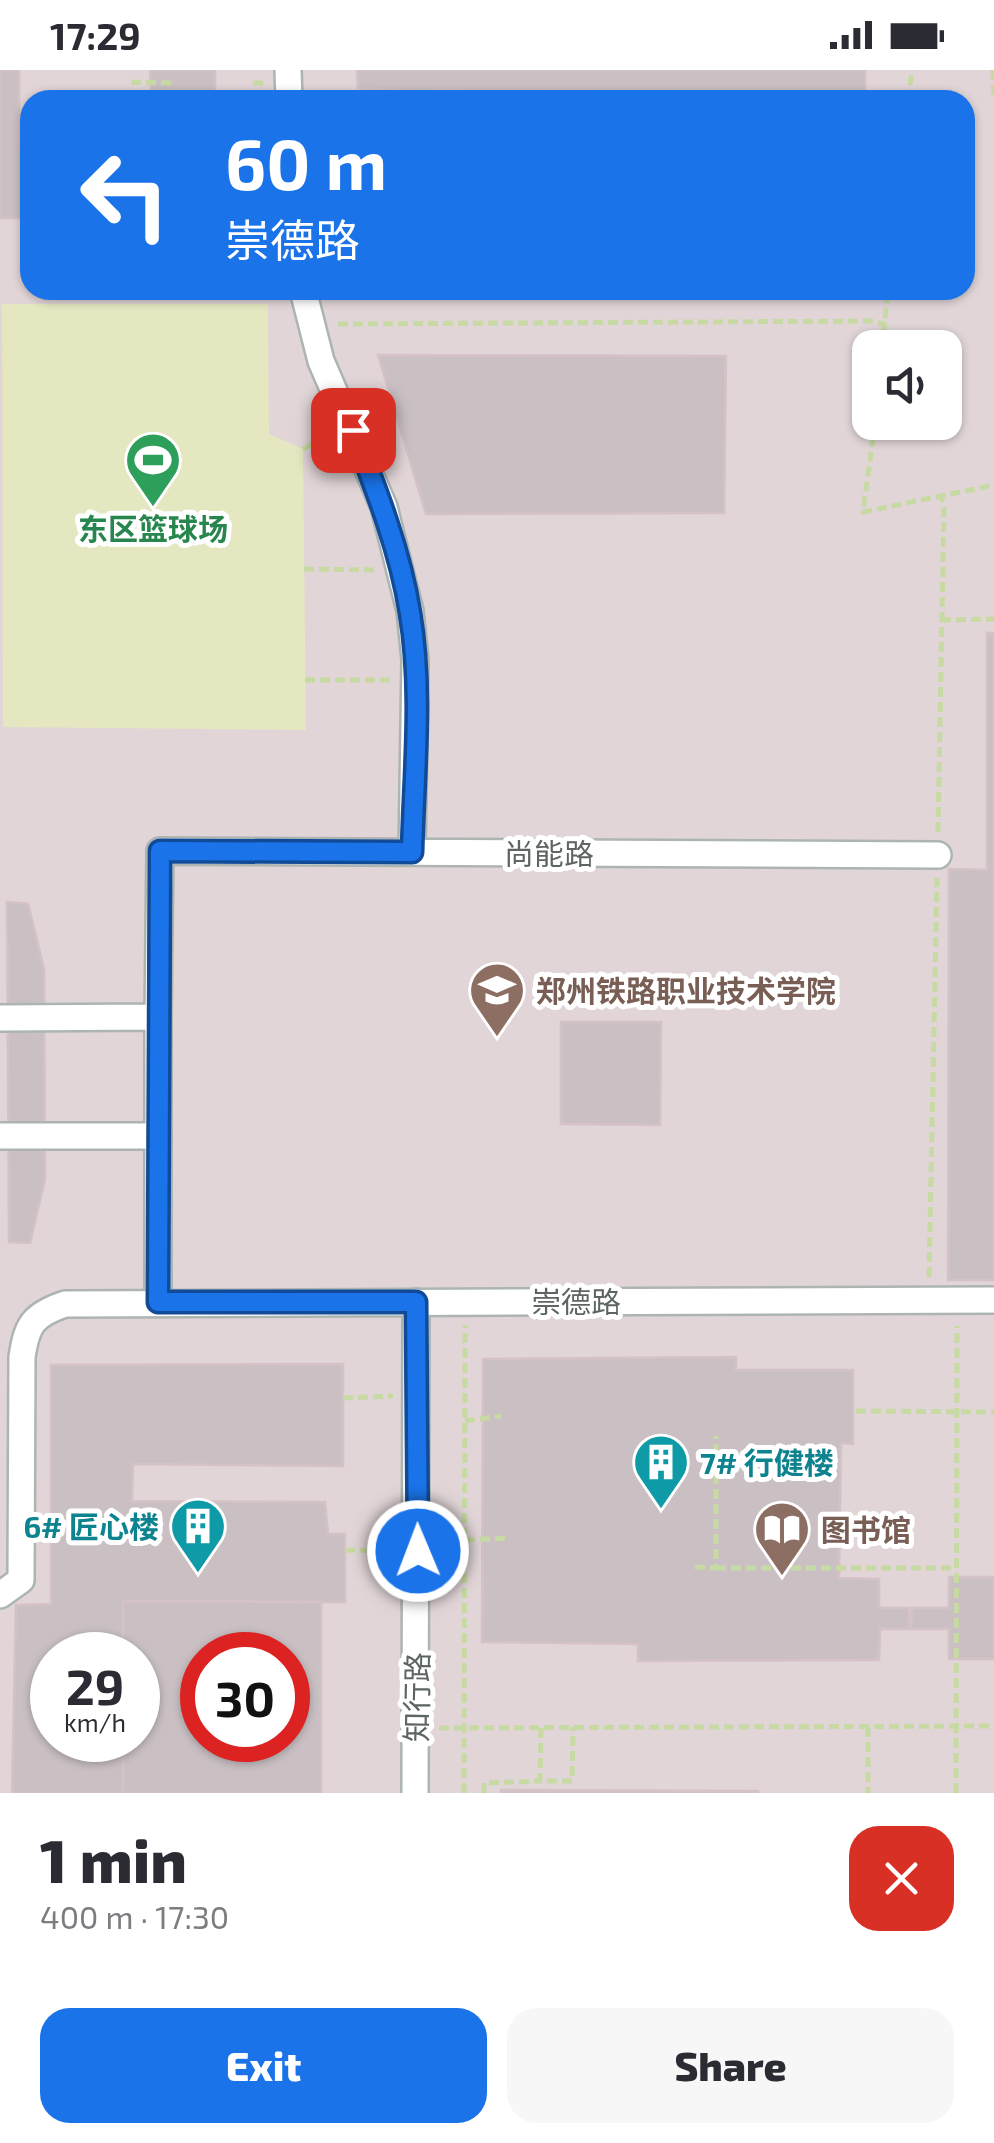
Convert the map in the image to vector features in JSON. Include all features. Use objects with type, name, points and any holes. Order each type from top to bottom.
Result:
[{"type":"street","points":[[306,300],[321,361],[384,507],[410,611],[415,680],[412,852]]},
{"type":"street","name":"尚能路","points":[[158,1018],[160,851],[938,855]]},
{"type":"street","points":[[0,1018],[158,1018],[158,1302]]},
{"type":"street","points":[[0,1136],[158,1136]]},
{"type":"street","name":"崇德路","points":[[0,1595],[21,1580],[22,1356],[26,1330],[44,1312],[65,1304],[994,1300]]},
{"type":"street","name":"知行路","points":[[415,1793],[416,1302]]},
{"type":"path","points":[[993,70],[994,100]]},
{"type":"path","points":[[134,90],[134,82],[176,82]]},
{"type":"path","points":[[884,330],[887,300]]},
{"type":"path","points":[[312,324],[885,324]]},
{"type":"path","points":[[873,440],[864,512],[994,484]]},
{"type":"path","points":[[929,1300],[944,508],[941,496]]},
{"type":"path","points":[[304,569],[400,570]]},
{"type":"path","points":[[941,620],[994,620]]},
{"type":"path","points":[[305,680],[415,680]]},
{"type":"path","points":[[956,1793],[957,1300]]},
{"type":"path","points":[[464,1793],[465,1302]]},
{"type":"path","points":[[344,1398],[416,1396]]},
{"type":"path","points":[[856,1411],[994,1412]]},
{"type":"path","points":[[465,1420],[501,1416]]},
{"type":"path","points":[[716,1436],[716,1568]]},
{"type":"path","points":[[465,1540],[509,1538]]},
{"type":"path","points":[[345,1550],[418,1551]]},
{"type":"path","points":[[695,1567],[956,1568]]},
{"type":"path","points":[[416,1728],[994,1726]]},
{"type":"path","points":[[484,1793],[484,1784],[572,1781],[573,1727]]},
{"type":"path","points":[[868,1727],[868,1793]]},
{"type":"path","points":[[540,1781],[541,1728]]},
{"type":"shaded area","name":"郑州铁路职业技术学院","points":[[0,70],[994,70],[994,1793],[0,1793]]},
{"type":"green space","name":"东区篮球场","points":[[2,304],[268,304],[269,434],[303,449],[306,730],[3,727]]},
{"type":"building","points":[[0,70],[19,70],[20,218],[0,218]]},
{"type":"building","points":[[150,70],[215,70],[215,90],[151,90]]},
{"type":"building","points":[[357,70],[865,70],[865,90],[358,88]]},
{"type":"building","points":[[378,355],[726,356],[724,513],[426,514]]},
{"type":"building","points":[[987,633],[994,633],[994,1280],[948,1280],[949,869],[987,870]]},
{"type":"building","points":[[7,902],[28,904],[44,969],[45,1179],[30,1243],[9,1242]]},
{"type":"building","points":[[561,1022],[661,1022],[660,1125],[561,1124]]},
{"type":"building","name":"7# 行健楼","points":[[736,1357],[736,1370],[853,1370],[853,1444],[841,1443],[839,1578],[879,1579],[879,1608],[909,1608],[909,1629],[880,1629],[879,1660],[638,1661],[638,1644],[482,1642],[483,1359]]},
{"type":"building","name":"6# 匠心楼","points":[[343,1364],[343,1466],[133,1464],[132,1501],[325,1502],[328,1534],[345,1534],[345,1602],[123,1601],[123,1632],[30,1632],[30,1762],[123,1762],[123,1793],[12,1793],[16,1605],[51,1604],[51,1365]]},
{"type":"building","points":[[949,1577],[994,1577],[994,1659],[949,1659],[949,1629],[911,1629],[912,1608],[949,1608]]},
{"type":"building","points":[[123,1601],[321,1602],[321,1793],[123,1793],[123,1762],[160,1762],[160,1632],[123,1632]]},
{"type":"building","points":[[758,1791],[758,1793],[501,1793]]},
{"type":"place","name":"东区篮球场","points":[[153,509]]},
{"type":"place","name":"郑州铁路职业技术学院","points":[[497,1039]]},
{"type":"place","name":"7# 行健楼","points":[[661,1511]]},
{"type":"place","name":"6# 匠心楼","points":[[198,1575]]},
{"type":"place","name":"图书馆","points":[[782,1578]]},
{"type":"route","points":[[353,430],[384,507],[410,611],[416,660],[412,852],[160,851],[158,1302],[416,1302],[418,1551]]}]
